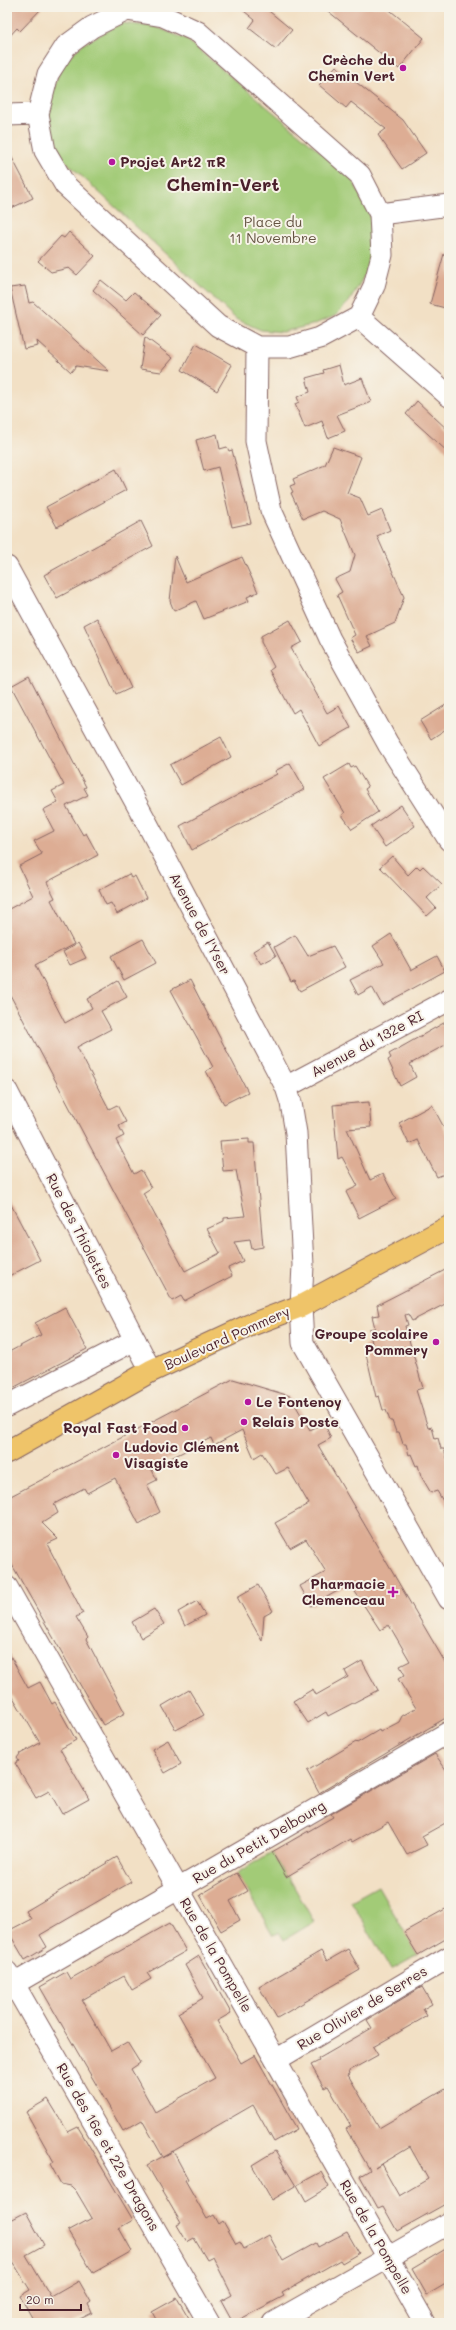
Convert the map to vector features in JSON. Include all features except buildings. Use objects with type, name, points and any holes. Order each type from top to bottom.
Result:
[{"type":"main road","name":"Boulevard Pommery","points":[[7,1452],[152,1371],[239,1330],[301,1306],[449,1227]]},
{"type":"street","points":[[126,8],[163,16],[198,32],[360,175],[380,214],[382,255],[374,286],[359,317],[320,338],[290,347],[257,347],[218,326],[65,185],[45,151],[38,114],[48,74],[66,46],[92,27],[126,8]]},
{"type":"street","points":[[7,115],[38,114]]},
{"type":"street","points":[[380,214],[449,205]]},
{"type":"street","points":[[359,317],[449,396]]},
{"type":"street","points":[[257,347],[256,441],[270,510],[331,642],[388,744],[449,840]]},
{"type":"street","name":"Avenue de l'Yser","points":[[7,567],[148,825],[286,1087],[291,1102],[296,1134],[303,1265],[301,1306],[303,1343],[309,1356],[449,1599]]},
{"type":"street","name":"Avenue du 132e RI","points":[[286,1087],[449,1000]]},
{"type":"street","name":"Rue des Thiolettes","points":[[10,1103],[152,1371]]},
{"type":"street","points":[[7,1406],[135,1340]]},
{"type":"street","name":"Rue de la Pompelle","points":[[7,1587],[425,2323]]},
{"type":"street","name":"Rue du Petit Delbourg","points":[[9,1982],[179,1889],[449,1732]]},
{"type":"street","name":"Rue Olivier de Serres","points":[[276,2060],[449,1957]]},
{"type":"street","name":"Rue des 16e et 22e Dragons","points":[[9,1982],[209,2323]]},
{"type":"street","points":[[273,2323],[449,2224]]},
{"type":"green space","name":"Place du 11 Novembre","points":[[122,23],[156,27],[186,39],[352,178],[374,223],[371,264],[349,302],[335,316],[312,325],[282,332],[261,330],[236,319],[62,158],[45,116],[62,63],[83,44]]},
{"type":"green space","points":[[272,1852],[286,1877],[288,1876],[314,1922],[284,1940],[279,1932],[273,1935],[237,1873]]},
{"type":"green space","points":[[378,1886],[418,1955],[391,1970],[351,1901]]},
{"type":"place","name":"Crèche du Chemin Vert","points":[[403,68]]},
{"type":"place","name":"Projet Art2 πR","points":[[112,162]]},
{"type":"place","name":"Groupe scolaire Pommery","points":[[436,1342]]},
{"type":"place","name":"Le Fontenoy","points":[[248,1402]]},
{"type":"place","name":"Relais Poste","points":[[244,1422]]},
{"type":"place","name":"Royal Fast Food","points":[[185,1428]]},
{"type":"place","name":"Ludovic Clément Visagiste","points":[[116,1455]]},
{"type":"place","name":"Pharmacie Clemenceau","points":[[393,1592]]},
{"type":"district","name":"Chemin-Vert","points":[[223,185]]}]
